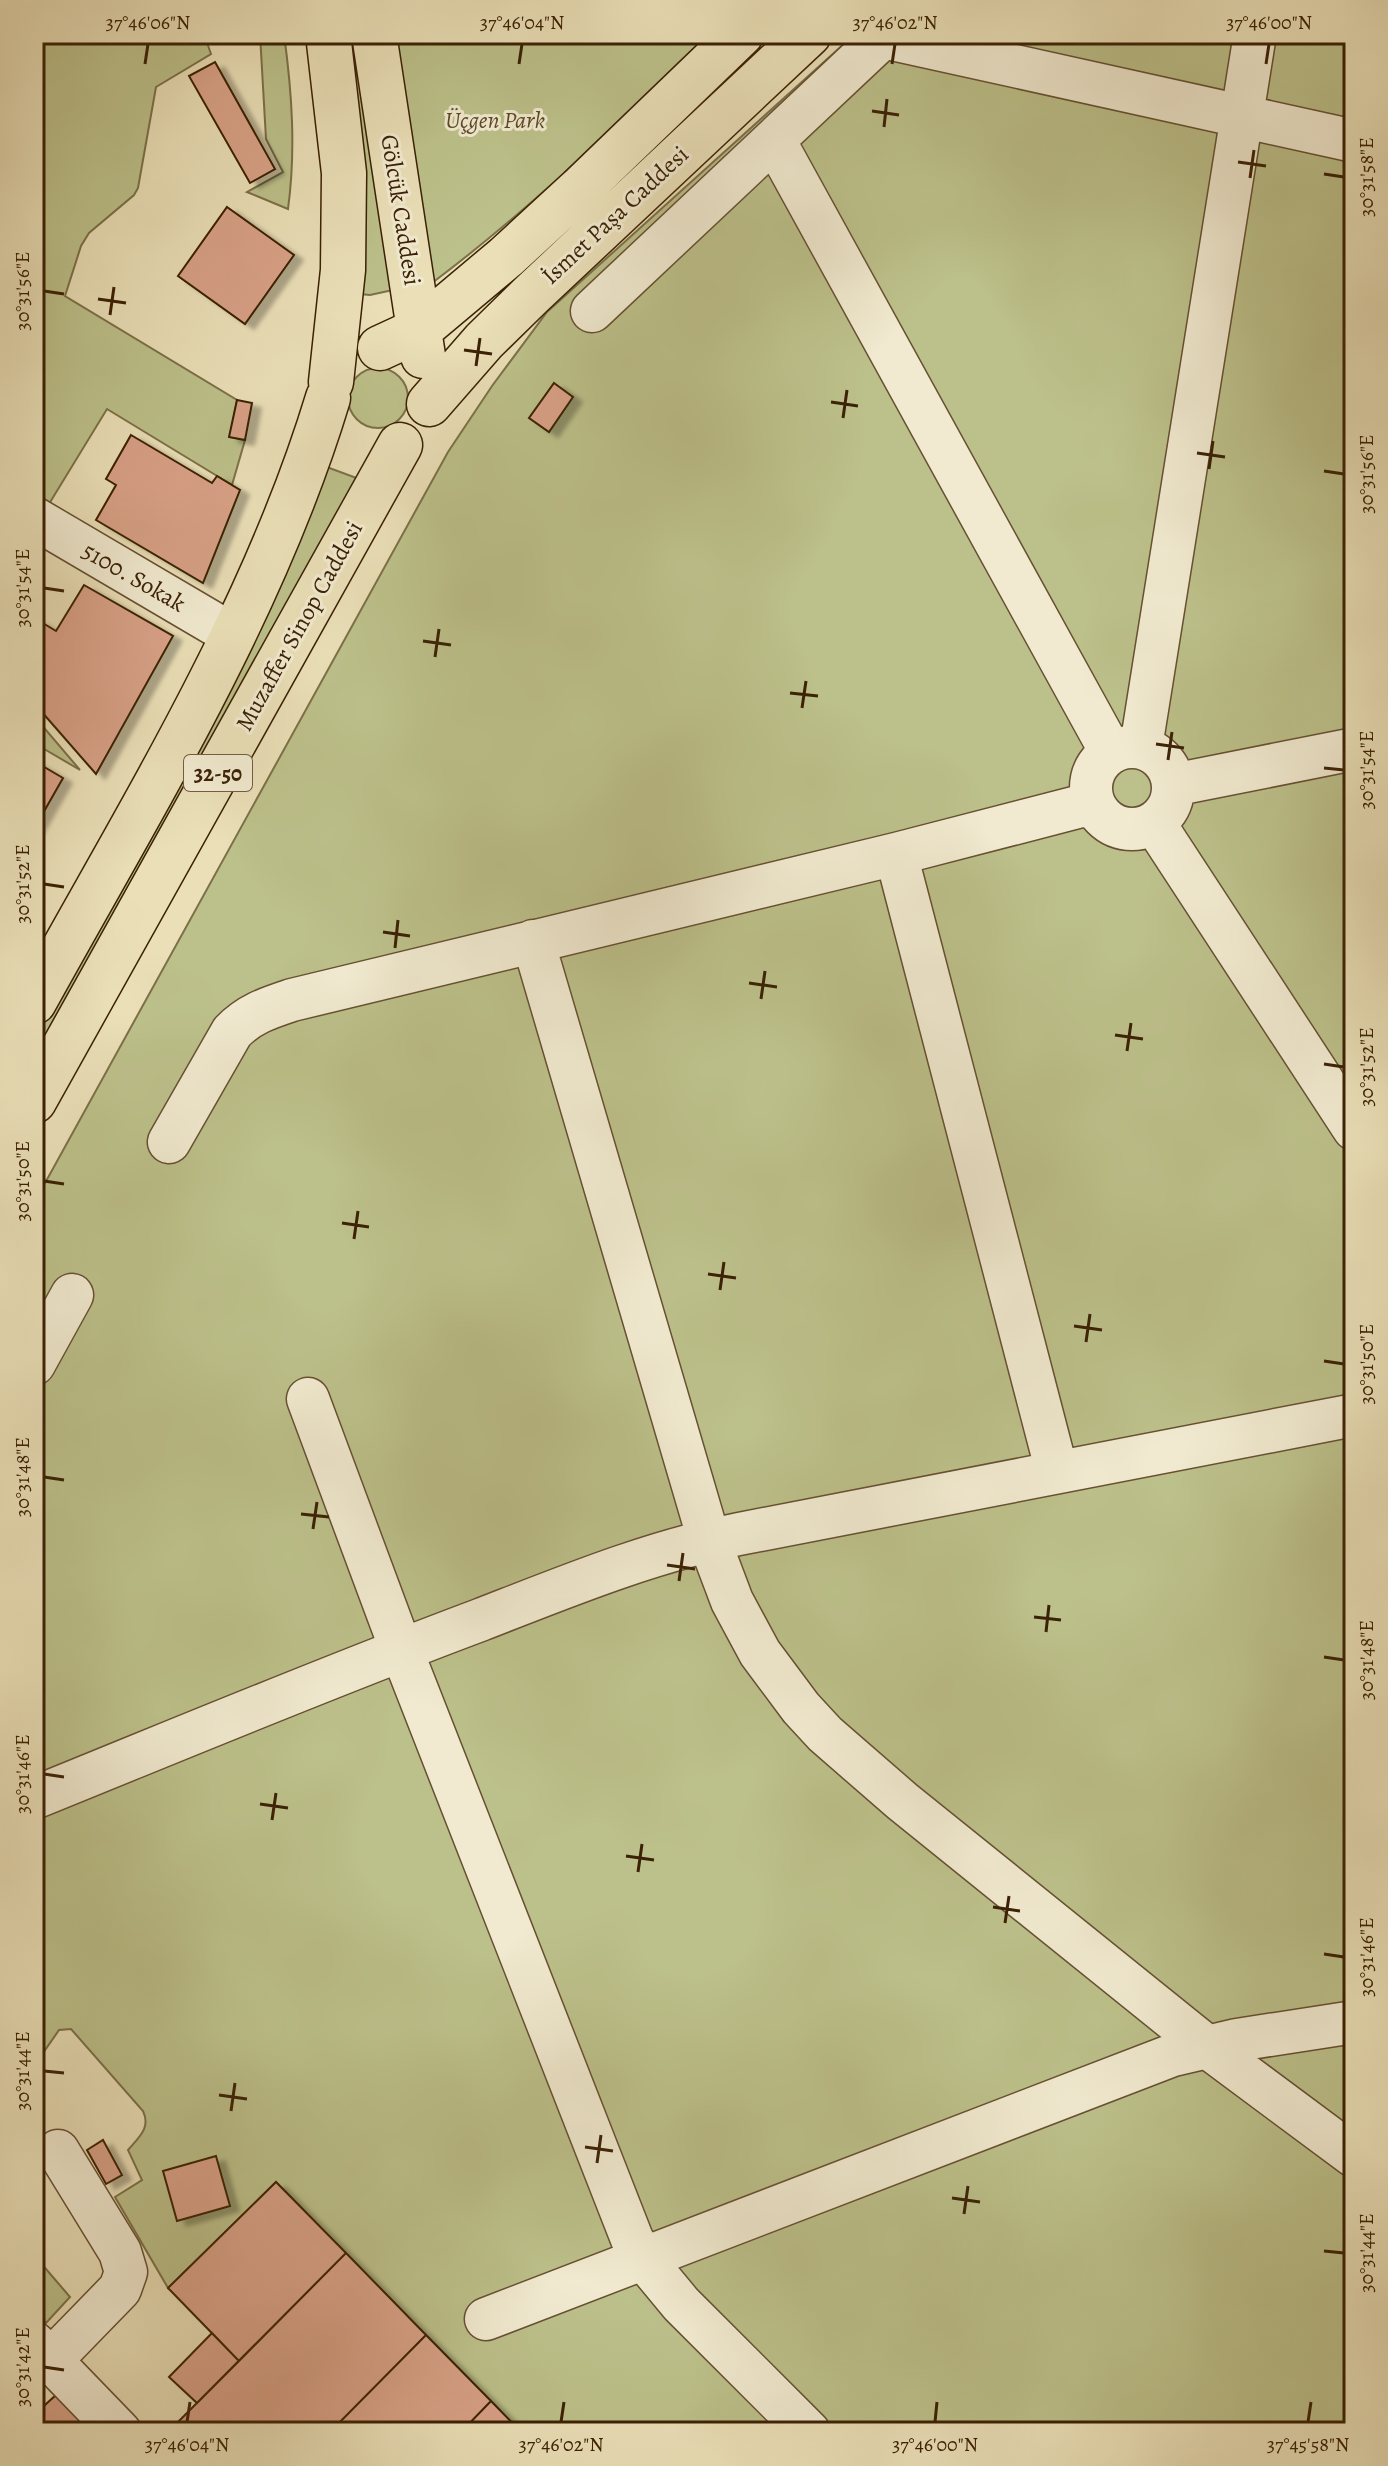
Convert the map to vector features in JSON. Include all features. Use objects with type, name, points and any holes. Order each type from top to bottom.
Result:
[{"type":"main road","name":"Gölcük Caddesi","points":[[328,34],[345,187],[343,270],[330,390]]},
{"type":"main road","name":"Gölcük Caddesi","points":[[374,34],[428,395]]},
{"type":"main road","name":"İsmet Paşa Caddesi","points":[[380,348],[419,330],[494,267],[741,34]]},
{"type":"main road","name":"İsmet Paşa Caddesi","points":[[428,395],[809,34]]},
{"type":"main road","points":[[380,348],[396,351],[410,359],[420,370],[428,395],[425,421],[415,435],[400,445],[384,449],[366,448],[350,440],[338,428],[331,414],[330,390],[339,368],[350,357],[380,348]]},
{"type":"main road","name":"Muzaffer Sinop Caddesi","points":[[34,1002],[196,709],[233,635],[306,467],[330,390]]},
{"type":"main road","name":"Muzaffer Sinop Caddesi","points":[[34,1101],[400,445]]},
{"type":"street","points":[[1126,750],[1255,34]]},
{"type":"street","points":[[592,311],[885,36],[1354,141]]},
{"type":"street","points":[[774,140],[1126,750]]},
{"type":"street","name":"5100. Sokak","points":[[34,518],[233,635]]},
{"type":"street","points":[[1173,785],[1354,749]]},
{"type":"street","points":[[1126,750],[1153,753],[1170,772],[1173,785],[1169,807],[1154,823],[1143,828],[1118,828],[1107,822],[1093,803],[1090,791],[1095,768],[1101,759],[1126,750]]},
{"type":"street","points":[[169,1142],[223,1045],[250,1015],[292,1000],[896,854],[1093,803]]},
{"type":"street","points":[[1154,823],[1354,1129]]},
{"type":"street","points":[[896,854],[1057,1472]]},
{"type":"street","points":[[533,941],[709,1540],[732,1601],[760,1653],[801,1708],[825,1734],[902,1801],[1206,2046],[1354,2156]]},
{"type":"street","points":[[34,1364],[72,1295]]},
{"type":"street","points":[[308,1399],[401,1649],[618,2206],[643,2258],[681,2304],[809,2432]]},
{"type":"street","points":[[34,1798],[401,1649],[631,1562],[709,1540],[1354,1415]]},
{"type":"street","points":[[486,2319],[1128,2071],[1206,2046],[1354,2022]]},
{"type":"street","points":[[58,2151],[120,2252],[126,2272],[120,2289],[42,2352],[120,2432]]},
{"type":"green space","points":[[34,34],[204,34],[211,54],[156,87],[138,188],[134,195],[89,233],[81,246],[65,296],[237,400],[230,437],[245,440],[232,485],[107,409],[49,504],[34,495]]},
{"type":"green space","points":[[260,34],[284,34],[292,122],[288,209],[247,192],[283,172],[266,139]]},
{"type":"green space","points":[[342,34],[360,34],[393,290],[370,295],[360,294]]},
{"type":"green space","name":"Üçgen Park","points":[[395,34],[711,34],[540,194],[432,283]]},
{"type":"green space","points":[[855,34],[1354,34],[1354,2432],[521,2432],[276,2182],[168,2288],[115,2197],[142,2180],[128,2150],[145,2127],[143,2111],[71,2029],[59,2030],[34,2066],[34,1203],[448,452],[492,386],[547,312]]},
{"type":"green space","points":[[378,368],[390,370],[399,377],[406,386],[406,410],[399,419],[390,426],[378,428],[366,426],[357,419],[350,410],[348,398],[350,386],[357,377],[366,370]]},
{"type":"green space","points":[[324,466],[362,480],[34,1069],[34,1028],[184,763]]},
{"type":"green space","points":[[34,716],[80,770],[34,743]]},
{"type":"green space","points":[[34,2255],[70,2297],[46,2323],[34,2311]]},
{"type":"building","points":[[215,62],[275,169],[250,183],[189,76]]},
{"type":"building","points":[[227,207],[294,255],[245,324],[178,276]]},
{"type":"building","points":[[554,383],[573,397],[549,432],[529,418]]},
{"type":"building","points":[[237,400],[252,403],[245,440],[229,437]]},
{"type":"building","points":[[131,435],[212,483],[217,476],[240,490],[203,583],[96,520],[116,485],[106,479]]},
{"type":"building","points":[[84,585],[173,636],[96,774],[34,703],[34,622],[36,619],[56,631]]},
{"type":"building","points":[[34,761],[63,778],[34,829]]},
{"type":"building","points":[[103,2140],[122,2175],[106,2184],[87,2150]]},
{"type":"building","points":[[216,2156],[230,2206],[177,2221],[163,2171]]},
{"type":"building","points":[[276,2182],[346,2253],[239,2361],[168,2288]]},
{"type":"building","points":[[346,2253],[426,2335],[330,2432],[291,2432],[285,2426],[279,2432],[184,2432],[176,2424]]},
{"type":"building","points":[[212,2333],[239,2361],[197,2403],[169,2377]]},
{"type":"building","points":[[426,2335],[491,2401],[461,2432],[330,2432]]},
{"type":"building","points":[[56,2395],[91,2432],[34,2432],[34,2415]]},
{"type":"building","points":[[491,2401],[521,2432],[461,2432]]}]
